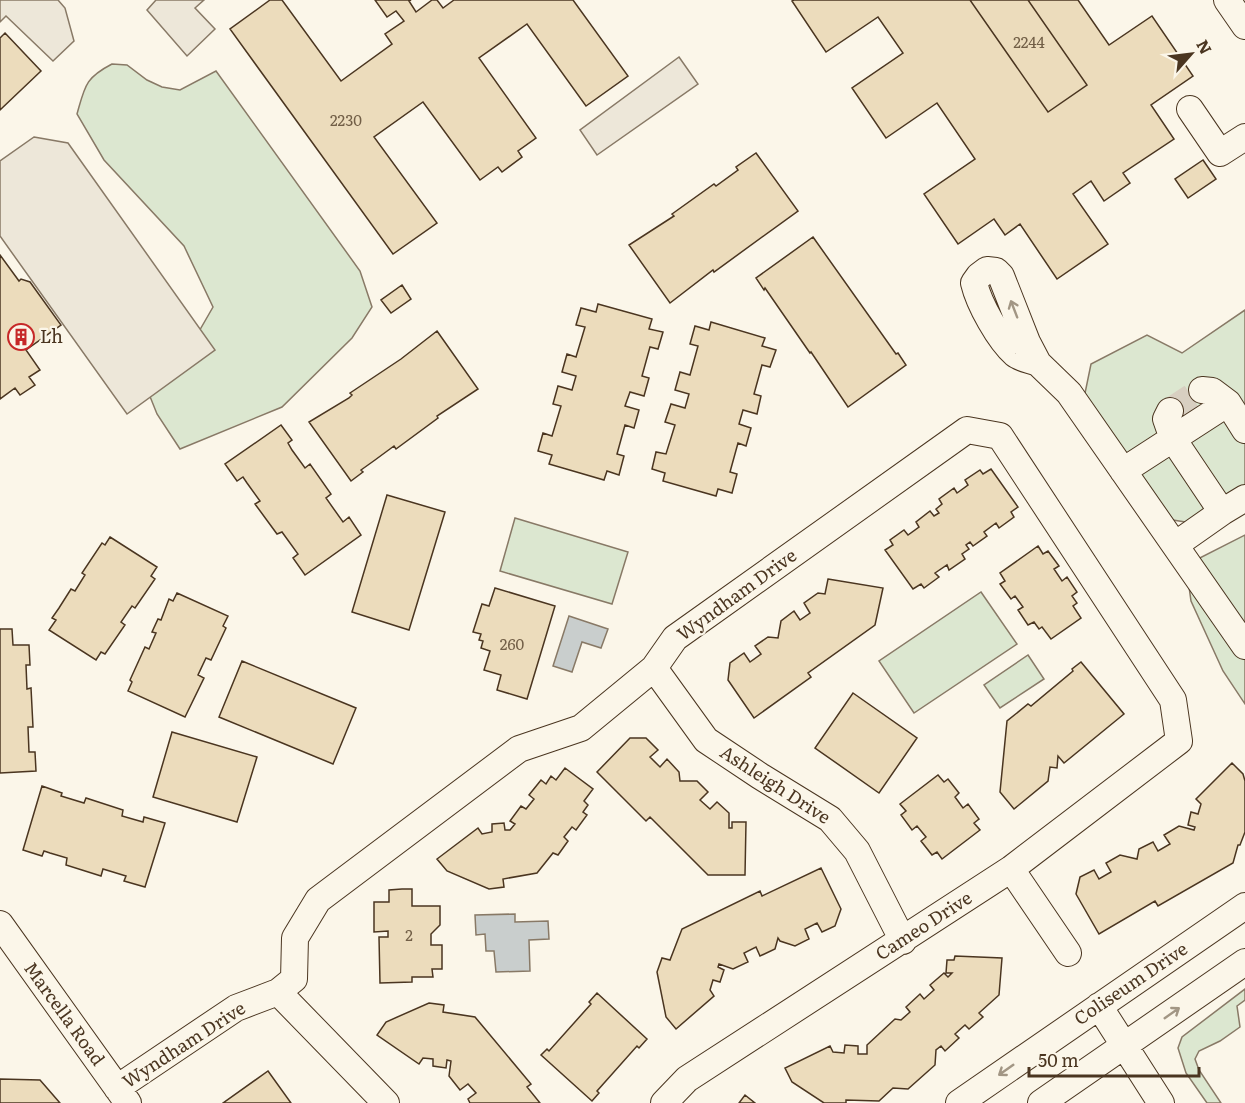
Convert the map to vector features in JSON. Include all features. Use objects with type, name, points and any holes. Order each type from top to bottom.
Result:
[{"type":"street","points":[[1227,0],[1245,26]]},
{"type":"street","points":[[1190,108],[1220,153],[1245,136]]},
{"type":"street","points":[[1038,363],[1069,393],[1245,646]]},
{"type":"street","points":[[1202,390],[1212,391],[1228,403],[1245,430]]},
{"type":"street","points":[[1123,471],[1228,403]]},
{"type":"street","points":[[1170,411],[1166,420],[1173,439],[1222,512]]},
{"type":"street","name":"Wyndham Drive","points":[[120,1097],[236,1008],[278,992],[294,979],[295,938],[318,900],[519,749],[582,728],[654,668],[675,638],[967,430],[1000,436],[1173,700],[1179,741]]},
{"type":"street","points":[[1175,545],[1245,498]]},
{"type":"street","name":"Ashleigh Drive","points":[[654,668],[706,740],[830,819],[858,851],[903,941]]},
{"type":"street","name":"Cameo Drive","points":[[664,1103],[687,1079],[1011,869],[1179,741]]},
{"type":"street","points":[[1011,869],[1068,953]]},
{"type":"street","name":"Coliseum Drive","points":[[959,1103],[1245,906]]},
{"type":"street","name":"Marcella Road","points":[[0,924],[120,1097]]},
{"type":"street","points":[[1041,1103],[1245,962]]},
{"type":"street","points":[[278,992],[386,1103]]},
{"type":"street","points":[[1099,1006],[1161,1103]]},
{"type":"green space","points":[[112,64],[127,65],[147,80],[162,87],[180,90],[216,71],[360,271],[372,307],[352,338],[282,407],[180,449],[157,414],[145,384],[194,340],[213,307],[184,246],[104,160],[77,114],[87,84],[96,74]]},
{"type":"green space","points":[[1245,310],[1245,507],[1204,525],[1173,520],[1084,398],[1091,364],[1147,335],[1182,353]]},
{"type":"green space","points":[[515,518],[628,552],[612,604],[500,571]]},
{"type":"green space","points":[[1245,535],[1245,704],[1223,671],[1191,601],[1186,565]]},
{"type":"green space","points":[[981,592],[1017,644],[914,713],[879,661]]},
{"type":"green space","points":[[1028,655],[1044,679],[1000,708],[984,685]]},
{"type":"green space","points":[[1245,989],[1245,1000],[1237,1006],[1240,1027],[1220,1041],[1199,1051],[1195,1059],[1199,1070],[1221,1103],[1207,1103],[1186,1073],[1178,1048],[1182,1037]]},
{"type":"shaded area","points":[[0,0],[58,0],[65,8],[74,41],[53,61],[6,16],[0,22]]},
{"type":"shaded area","points":[[156,0],[204,0],[195,8],[215,29],[187,56],[147,10]]},
{"type":"shaded area","points":[[679,57],[698,84],[597,155],[580,130]]},
{"type":"shaded area","points":[[34,137],[68,143],[215,350],[127,414],[0,236],[0,161]]},
{"type":"shaded area","points":[[569,616],[608,629],[601,648],[582,642],[572,672],[553,666]]},
{"type":"shaded area","points":[[515,914],[515,922],[548,921],[549,939],[529,940],[530,971],[496,972],[494,951],[486,951],[485,934],[476,935],[475,915]]},
{"type":"building","points":[[270,0],[282,0],[341,81],[392,44],[385,34],[404,21],[396,11],[387,17],[375,0],[411,0],[409,1],[416,12],[432,0],[437,0],[443,8],[454,0],[573,0],[628,76],[586,106],[527,24],[479,58],[536,138],[518,151],[522,157],[502,172],[498,167],[480,180],[423,102],[374,137],[437,223],[393,254],[230,29]]},
{"type":"building","points":[[970,0],[1048,112],[1087,85],[1028,0],[1078,0],[1109,45],[1152,16],[1193,76],[1151,105],[1174,139],[1123,173],[1130,183],[1104,201],[1091,181],[1073,194],[1108,244],[1057,279],[1020,224],[1005,235],[994,219],[958,244],[924,194],[975,159],[937,103],[886,138],[852,88],[903,53],[878,17],[826,52],[792,1]]},
{"type":"building","points":[[970,0],[1028,0],[1087,85],[1048,112]]},
{"type":"building","points":[[5,33],[41,71],[0,110],[0,38]]},
{"type":"building","points":[[756,153],[798,211],[670,303],[629,245],[674,216],[672,214],[714,184],[716,186],[738,170],[736,167]]},
{"type":"building","points":[[1203,160],[1216,179],[1188,198],[1175,179]]},
{"type":"building","points":[[813,237],[906,365],[848,407],[811,352],[756,278]]},
{"type":"building","name":"Lh","points":[[0,255],[19,281],[21,279],[30,282],[61,325],[26,350],[40,370],[29,377],[35,385],[20,395],[15,388],[0,399]]},
{"type":"building","points":[[402,285],[411,299],[391,313],[381,300]]},
{"type":"building","points":[[598,304],[652,319],[649,329],[663,332],[658,349],[650,347],[642,376],[649,378],[644,396],[630,392],[625,406],[639,410],[634,428],[625,425],[617,454],[624,456],[619,475],[607,471],[604,480],[549,464],[552,455],[538,451],[543,433],[552,436],[561,406],[553,404],[558,386],[572,390],[576,376],[562,372],[567,354],[576,357],[585,327],[576,325],[581,308],[596,312]]},
{"type":"building","points":[[711,322],[765,338],[762,346],[776,350],[770,367],[762,365],[754,394],[761,396],[757,414],[743,410],[739,424],[751,428],[746,446],[738,443],[730,472],[737,474],[732,493],[718,489],[716,496],[663,481],[665,473],[652,469],[656,452],[666,454],[675,425],[665,422],[671,404],[685,408],[689,394],[675,390],[680,372],[690,375],[698,346],[690,344],[695,326],[709,330]]},
{"type":"building","points":[[437,331],[478,389],[437,416],[438,418],[396,449],[394,446],[361,470],[363,472],[351,481],[309,422],[349,398],[352,395],[350,393],[401,359]]},
{"type":"building","points":[[281,425],[292,440],[288,443],[305,468],[310,464],[331,494],[326,498],[343,522],[349,517],[361,535],[305,575],[293,558],[298,554],[282,532],[277,534],[255,504],[260,501],[243,477],[237,481],[225,464]]},
{"type":"building","points":[[991,469],[1018,507],[1011,512],[1014,517],[999,528],[996,523],[984,532],[987,536],[973,546],[970,542],[966,545],[969,549],[962,554],[965,559],[949,570],[947,565],[935,573],[939,577],[924,588],[921,584],[913,589],[885,550],[893,545],[890,540],[904,530],[908,535],[919,527],[916,522],[930,511],[934,516],[939,513],[936,509],[942,504],[939,499],[954,488],[957,493],[968,485],[965,480],[980,470],[983,474]]},
{"type":"building","points":[[387,495],[445,512],[409,630],[352,612]]},
{"type":"building","points":[[110,537],[157,567],[151,576],[155,579],[135,608],[132,606],[121,622],[125,625],[105,654],[101,652],[96,660],[49,630],[56,620],[52,618],[71,589],[75,591],[85,575],[82,573],[102,543],[105,545]]},
{"type":"building","points":[[1038,546],[1043,554],[1048,551],[1059,566],[1054,569],[1062,581],[1067,577],[1077,592],[1072,596],[1077,603],[1073,606],[1081,618],[1051,639],[1042,627],[1039,629],[1034,622],[1028,625],[1018,610],[1023,607],[1015,596],[1011,599],[1000,584],[1005,581],[1000,573]]},
{"type":"building","points":[[828,579],[883,588],[875,625],[808,673],[811,677],[754,718],[728,680],[730,663],[744,653],[750,662],[761,654],[755,646],[768,637],[778,638],[781,621],[794,611],[800,620],[810,613],[804,603],[818,593],[825,594]]},
{"type":"building","points":[[495,588],[555,606],[527,699],[497,690],[501,675],[484,670],[490,651],[481,648],[483,641],[479,640],[481,634],[473,632],[482,604],[489,606]]},
{"type":"building","points":[[177,593],[228,616],[223,626],[226,628],[211,660],[206,658],[198,675],[204,678],[185,717],[128,691],[132,682],[130,680],[145,647],[149,649],[156,633],[152,632],[158,619],[161,620],[169,599],[173,601]]},
{"type":"building","points":[[0,629],[12,629],[13,645],[29,645],[30,665],[26,665],[27,689],[31,688],[33,727],[28,727],[29,752],[35,752],[36,771],[0,773]]},
{"type":"building","points":[[242,661],[356,708],[333,764],[219,717]]},
{"type":"building","points":[[1081,662],[1124,714],[1064,763],[1058,756],[1057,768],[1050,767],[1048,781],[1014,809],[1000,792],[1007,721],[1028,704],[1031,706]]},
{"type":"building","points":[[853,693],[917,738],[879,793],[815,748]]},
{"type":"building","points":[[172,732],[257,757],[237,822],[153,797]]},
{"type":"building","points":[[630,738],[646,738],[658,750],[650,757],[660,767],[667,759],[679,772],[680,781],[697,781],[708,792],[700,800],[710,809],[717,802],[729,813],[729,828],[732,828],[732,822],[746,822],[745,875],[708,875],[650,817],[646,821],[597,772]]},
{"type":"building","points":[[1232,763],[1243,774],[1245,781],[1245,832],[1238,845],[1233,863],[1158,906],[1155,901],[1099,934],[1076,894],[1080,877],[1094,870],[1099,879],[1111,872],[1106,863],[1120,855],[1137,859],[1139,849],[1153,842],[1158,851],[1170,844],[1164,835],[1179,826],[1194,830],[1195,827],[1188,825],[1191,812],[1198,814],[1201,804],[1196,799]]},
{"type":"building","points":[[565,768],[593,789],[584,801],[588,805],[583,812],[587,815],[576,830],[572,827],[564,837],[568,841],[558,855],[553,853],[537,873],[503,879],[504,887],[489,889],[447,871],[437,859],[478,828],[482,834],[492,832],[492,824],[504,823],[505,830],[510,830],[515,824],[510,821],[521,806],[526,809],[534,799],[529,795],[541,780],[546,784],[551,776],[556,780]]},
{"type":"building","points":[[938,775],[944,782],[948,779],[959,793],[955,797],[963,808],[968,804],[979,819],[974,823],[980,830],[942,859],[937,852],[932,855],[921,841],[926,837],[917,826],[912,830],[901,815],[906,811],[900,804]]},
{"type":"building","points":[[42,786],[62,793],[61,796],[84,803],[86,798],[123,810],[122,816],[143,822],[144,817],[165,823],[145,887],[124,881],[126,876],[103,869],[101,876],[66,865],[67,858],[44,851],[42,856],[23,850]]},
{"type":"building","points":[[821,868],[841,909],[835,926],[822,932],[817,923],[805,929],[809,939],[795,946],[780,941],[778,938],[775,949],[760,956],[756,947],[744,953],[748,962],[733,969],[719,964],[718,967],[724,970],[720,982],[713,980],[710,990],[714,996],[676,1029],[666,1017],[657,972],[662,958],[670,960],[682,929],[760,891],[762,896]]},
{"type":"building","points":[[412,889],[412,906],[440,906],[440,925],[431,934],[431,945],[442,945],[442,969],[432,969],[433,977],[412,977],[412,982],[380,983],[379,937],[388,937],[388,931],[374,932],[374,902],[389,902],[389,890]]},
{"type":"building","points":[[955,956],[1002,958],[999,995],[979,1013],[983,1017],[969,1029],[965,1025],[955,1034],[959,1038],[945,1051],[941,1046],[936,1050],[935,1065],[908,1089],[893,1088],[879,1101],[846,1100],[846,1103],[824,1103],[792,1082],[785,1068],[830,1046],[833,1052],[844,1053],[845,1045],[858,1046],[858,1054],[867,1054],[867,1045],[895,1019],[901,1020],[910,1012],[906,1007],[920,994],[924,999],[934,990],[930,985],[944,973],[948,977],[952,973],[946,973],[947,960],[954,960]]},
{"type":"building","points":[[597,993],[647,1039],[639,1048],[637,1046],[597,1091],[599,1093],[592,1101],[541,1055],[547,1049],[549,1051],[591,1004],[589,1002]]},
{"type":"building","points":[[429,1003],[444,1005],[443,1012],[475,1017],[531,1084],[527,1087],[540,1103],[470,1103],[468,1099],[476,1093],[468,1084],[460,1090],[449,1076],[451,1061],[447,1060],[446,1068],[433,1066],[433,1059],[423,1058],[419,1064],[377,1035],[386,1022]]},
{"type":"building","points":[[268,1071],[291,1103],[223,1103]]},
{"type":"building","points":[[0,1079],[40,1080],[60,1103],[0,1103]]},
{"type":"building","points":[[745,1095],[755,1103],[739,1103]]},
{"type":"tunnel","points":[[1170,411],[1202,390]]},
{"type":"place","name":"Lh","points":[[21,337]]}]
